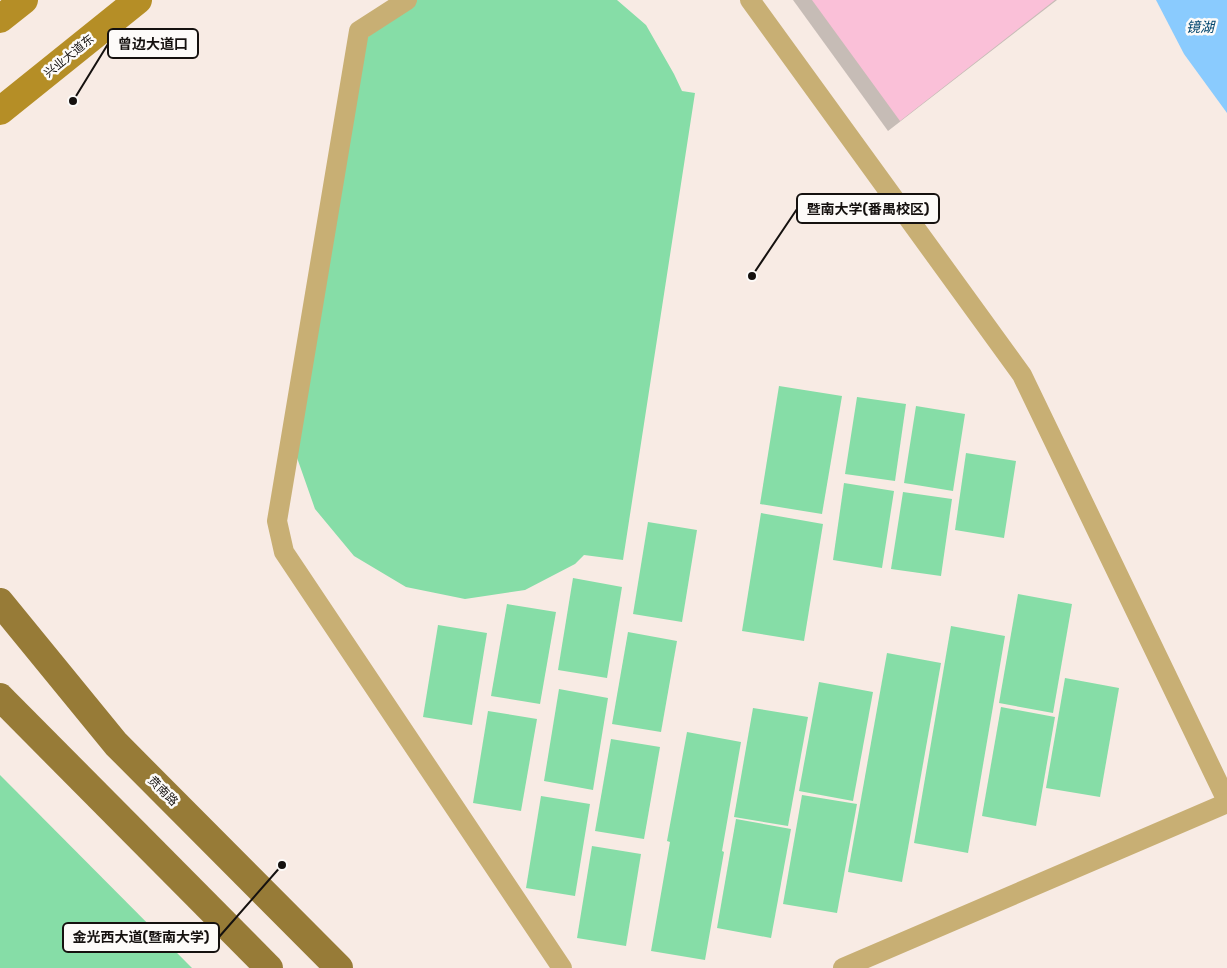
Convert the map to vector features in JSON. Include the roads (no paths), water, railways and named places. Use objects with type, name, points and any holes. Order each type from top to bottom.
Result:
[{"type":"main road","points":[[0,19],[24,0]]},
{"type":"main road","name":"兴业大道东","points":[[0,111],[138,0]]},
{"type":"main road","name":"贲南路","points":[[0,602],[116,744],[339,968]]},
{"type":"main road","points":[[0,697],[269,968]]},
{"type":"street","points":[[406,0],[359,31],[277,521],[284,552],[562,968]]},
{"type":"street","points":[[750,0],[1022,374],[1227,802],[843,968]]},
{"type":"water","name":"镜湖","points":[[1156,0],[1227,0],[1227,113],[1184,54]]},
{"type":"place","name":"曾边大道口","points":[[73,101]]},
{"type":"place","name":"暨南大学(番禺校区)","points":[[752,276]]},
{"type":"place","name":"金光西大道(暨南大学)","points":[[282,865]]}]
